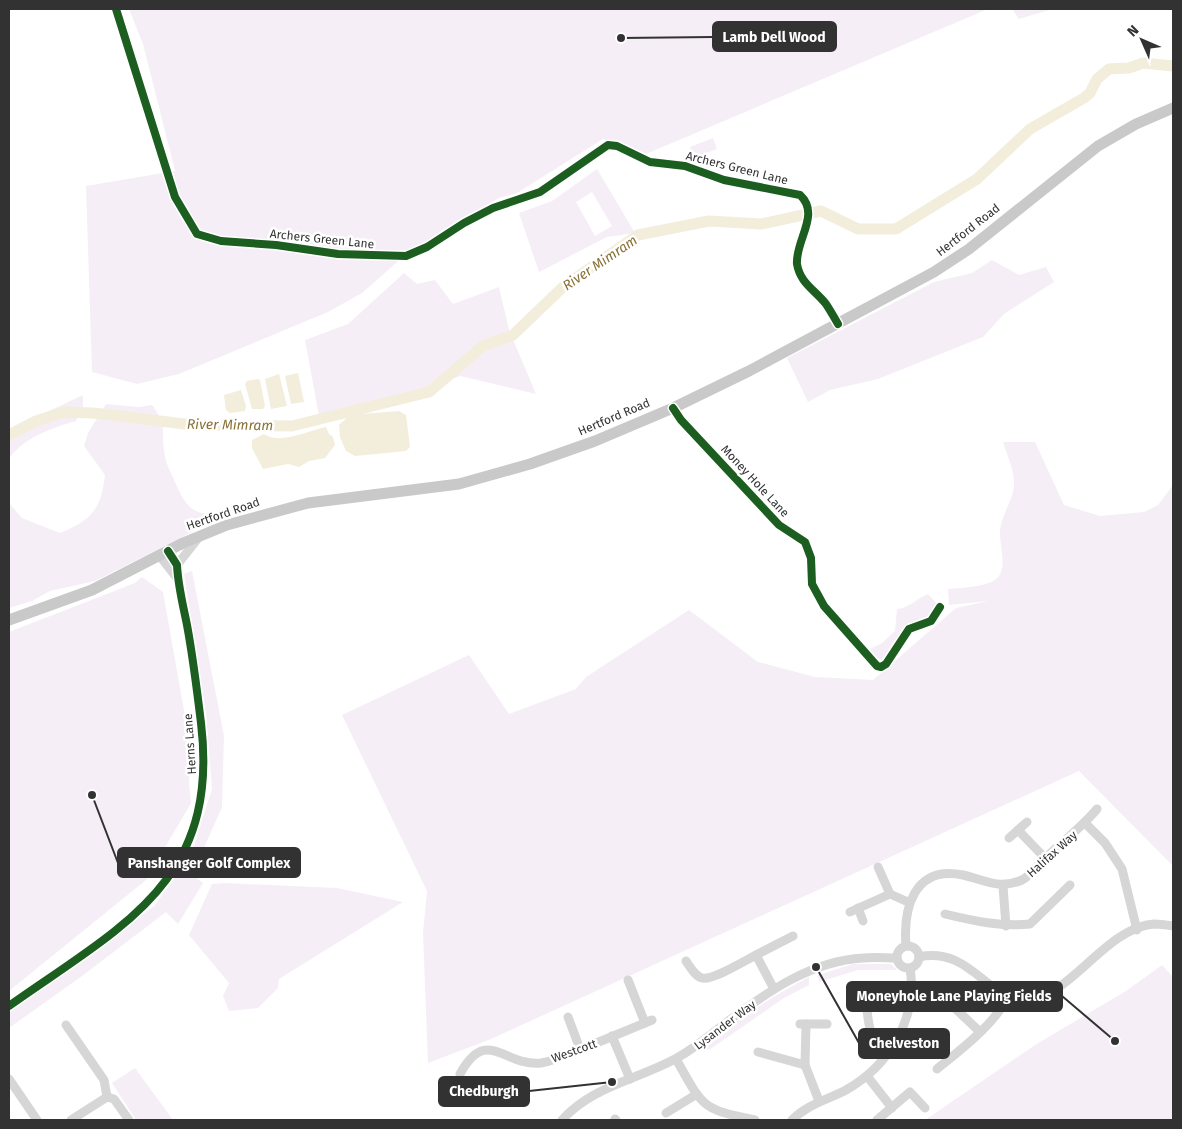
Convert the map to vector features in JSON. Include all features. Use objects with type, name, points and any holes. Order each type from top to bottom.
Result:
[{"type":"main road","name":"Hertford Road","points":[[9,620],[92,590],[201,535],[261,515],[308,504],[459,484],[530,464],[594,441],[673,408],[911,286],[956,258],[1098,146],[1136,124],[1173,108]]},
{"type":"street","name":"Archers Green Lane","points":[[116,9],[175,197],[197,234],[221,242],[276,245],[338,254],[378,257],[406,256],[427,247],[464,222],[505,202],[540,192],[608,145],[617,146],[650,162],[685,166],[724,180],[800,195],[808,205],[809,217],[799,245],[797,264],[799,272],[803,281],[825,304],[838,324]]},
{"type":"street","name":"Money Hole Lane","points":[[673,408],[681,420],[779,525],[805,542],[811,558],[812,584],[824,606],[877,666],[882,667],[886,664],[909,629],[931,621],[940,607]]},
{"type":"street","points":[[164,553],[177,565],[201,535]]},
{"type":"street","name":"Herns Lane","points":[[164,553],[177,579]]},
{"type":"street","name":"Herns Lane","points":[[9,1006],[137,914],[161,888],[182,857],[195,826],[203,787],[204,762],[187,627],[177,579],[177,565]]},
{"type":"street","name":"Halifax Way","points":[[1003,886],[1024,880],[1045,858],[1085,823],[1097,809]]},
{"type":"street","points":[[1010,838],[1027,822]]},
{"type":"street","points":[[1085,823],[1105,843],[1122,869],[1137,930]]},
{"type":"street","points":[[1018,830],[1045,858]]},
{"type":"street","points":[[878,867],[890,894],[908,902]]},
{"type":"street","points":[[906,946],[904,925],[908,902],[921,886],[945,873],[964,875],[1003,886],[1006,926]]},
{"type":"street","points":[[945,914],[1006,926],[1030,924],[1070,885]]},
{"type":"street","points":[[863,921],[854,910],[890,894]]},
{"type":"street","points":[[919,957],[933,954],[954,958],[1008,995],[1029,1000],[1054,991],[1105,947],[1137,930],[1154,924],[1173,926]]},
{"type":"street","points":[[686,961],[695,973],[702,978],[711,978],[793,936]]},
{"type":"street","points":[[906,946],[915,949],[919,957],[917,963],[910,968]]},
{"type":"street","points":[[906,946],[898,952],[897,958],[900,965],[910,968]]},
{"type":"street","points":[[756,955],[774,988]]},
{"type":"street","name":"Lysander Way","points":[[562,1120],[579,1104],[597,1092],[676,1059],[774,988],[801,974],[833,963],[863,958],[897,958]]},
{"type":"street","points":[[792,1120],[819,1101],[846,1090],[867,1076],[891,1048],[902,1030],[910,1007],[913,988],[910,968]]},
{"type":"street","name":"Westcott","points":[[460,1074],[471,1056],[483,1050],[491,1049],[521,1061],[541,1063],[648,1022],[628,980]]},
{"type":"street","points":[[940,994],[979,1031]]},
{"type":"street","points":[[937,1069],[979,1031],[1005,1004],[1008,995]]},
{"type":"street","points":[[857,1004],[866,1003],[872,1035],[877,1042],[891,1048]]},
{"type":"street","points":[[568,1017],[580,1049]]},
{"type":"street","points":[[819,1101],[805,1065],[803,1024],[827,1024]]},
{"type":"street","points":[[66,1025],[104,1080],[107,1097]]},
{"type":"street","points":[[612,1036],[630,1079]]},
{"type":"street","points":[[758,1052],[805,1065]]},
{"type":"street","points":[[676,1059],[696,1094],[706,1105],[717,1112],[755,1120]]},
{"type":"street","points":[[867,1076],[892,1108]]},
{"type":"street","points":[[9,1079],[37,1120]]},
{"type":"street","points":[[877,1120],[910,1092],[925,1108]]},
{"type":"street","points":[[666,1112],[696,1094]]},
{"type":"street","points":[[71,1120],[107,1097],[114,1099],[129,1120]]},
{"type":"shaded area","points":[[129,9],[988,9],[646,154],[603,139],[517,193],[499,198],[411,250],[362,293],[328,312],[179,374],[137,384],[92,372],[86,186],[175,171],[143,44]]},
{"type":"shaded area","points":[[1012,9],[1052,9],[1019,19]]},
{"type":"shaded area","points":[[713,138],[717,149],[694,158],[690,147]]},
{"type":"shaded area","points":[[597,169],[635,233],[607,237],[539,272],[519,213],[552,201]],"holes":[[[592,192],[612,226],[595,236],[576,202]]]},
{"type":"shaded area","points":[[992,260],[1019,275],[1046,267],[1054,282],[1004,314],[983,337],[878,379],[830,390],[808,402],[787,358],[934,282],[972,273]]},
{"type":"shaded area","points":[[404,273],[417,284],[435,280],[453,304],[499,287],[509,330],[536,394],[460,376],[412,394],[319,416],[305,340],[348,324]]},
{"type":"shaded area","points":[[298,373],[304,402],[291,404],[285,376]]},
{"type":"shaded area","points":[[279,374],[287,406],[271,409],[265,379]]},
{"type":"shaded area","points":[[260,380],[265,406],[263,409],[252,409],[245,384],[247,381]]},
{"type":"shaded area","points":[[241,390],[246,406],[245,411],[230,413],[226,410],[224,395]]},
{"type":"shaded area","points":[[83,395],[83,406],[76,421],[40,434],[23,444],[9,458],[9,438],[30,420]]},
{"type":"shaded area","points":[[106,404],[139,407],[152,405],[162,425],[167,463],[179,492],[189,506],[200,513],[208,514],[228,511],[198,529],[95,581],[50,591],[32,601],[9,608],[9,503],[22,518],[60,533],[80,523],[93,512],[101,497],[105,475],[84,446],[88,433]]},
{"type":"shaded area","points":[[399,411],[406,415],[410,447],[406,451],[355,456],[346,451],[340,437],[339,425],[350,415]]},
{"type":"shaded area","points":[[326,427],[329,434],[333,437],[335,445],[325,458],[309,461],[299,467],[288,464],[263,469],[252,448],[252,440],[264,434],[270,437],[286,438]]},
{"type":"shaded area","points":[[1003,442],[1035,442],[1064,505],[1100,516],[1144,512],[1158,505],[1173,485],[1173,866],[1079,771],[491,1039],[428,1063],[423,933],[427,891],[342,715],[469,655],[509,714],[576,689],[586,677],[689,610],[758,662],[815,677],[873,680],[956,608],[988,601],[949,605],[948,589],[990,583],[999,576],[1001,571],[1003,560],[1000,530],[1012,495],[1014,483],[1012,467]]},
{"type":"shaded area","points":[[192,571],[224,736],[222,807],[192,875],[203,883],[178,924],[166,912],[82,976],[9,1028],[9,1012],[154,906],[191,855],[212,789],[206,713],[184,574]]},
{"type":"shaded area","points":[[142,577],[163,592],[191,750],[189,783],[191,803],[146,880],[9,991],[9,632],[135,583]]},
{"type":"shaded area","points":[[928,594],[938,605],[928,618],[907,626],[884,660],[876,659],[868,650],[882,643],[895,631],[897,609],[901,609]]},
{"type":"shaded area","points":[[212,884],[337,888],[403,902],[279,979],[278,988],[258,1008],[229,1011],[223,996],[229,983],[189,935]]},
{"type":"shaded area","points":[[853,964],[891,964],[897,970],[858,970],[819,982],[818,975]]},
{"type":"shaded area","points":[[1162,965],[1173,977],[1173,1120],[925,1120],[1035,1045],[1126,991]]},
{"type":"shaded area","points":[[809,977],[809,985],[784,998],[709,1050],[702,1047],[754,1010]]},
{"type":"shaded area","points":[[135,1068],[173,1120],[136,1120],[112,1083]]},
{"type":"waterway","name":"River Mimram","points":[[9,435],[36,421],[64,412],[93,413],[193,425],[292,426],[429,392],[483,346],[513,335],[564,286],[638,235],[709,221],[761,224],[821,211],[858,229],[896,229],[977,179],[1030,129],[1084,98],[1090,93],[1097,79],[1109,69],[1129,68],[1143,63],[1173,66]]},
{"type":"cycle path","points":[[116,9],[175,197],[197,234],[221,241],[276,245],[338,254],[406,256],[427,247],[464,223],[493,208],[540,192],[608,145],[617,146],[650,162],[685,166],[724,180],[800,195],[806,202],[808,219],[797,255],[799,271],[805,281],[826,304],[838,324]]},
{"type":"cycle path","points":[[673,408],[681,420],[779,525],[805,542],[811,558],[812,584],[824,606],[877,666],[881,667],[886,664],[909,629],[931,621],[940,607]]},
{"type":"cycle path","points":[[9,1006],[124,923],[154,894],[178,861],[195,823],[203,778],[201,723],[177,565],[168,551]]},
{"type":"place","name":"Lamb Dell Wood","points":[[621,38]]},
{"type":"place","name":"Panshanger Golf Complex","points":[[92,795]]},
{"type":"place","name":"Chelveston","points":[[816,967]]},
{"type":"place","name":"Moneyhole Lane Playing Fields","points":[[1115,1041]]},
{"type":"place","name":"Chedburgh","points":[[612,1082]]}]
